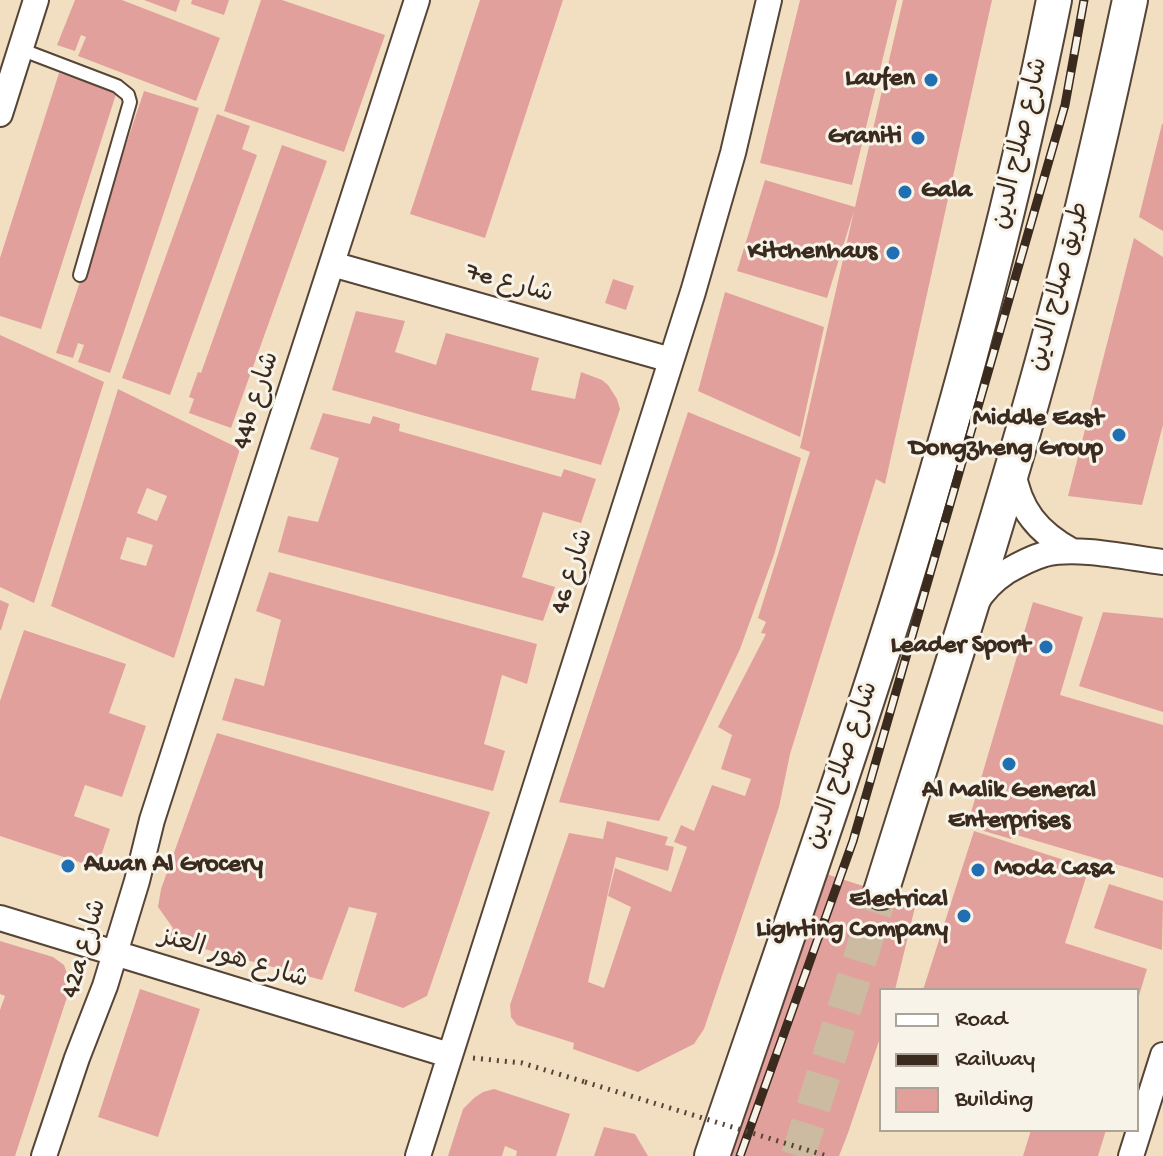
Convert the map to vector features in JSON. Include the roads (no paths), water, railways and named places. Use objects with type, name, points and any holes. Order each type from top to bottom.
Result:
[{"type":"main road","name":"شارع صلاح الدين","points":[[712,1156],[856,734],[906,577],[983,303],[1020,157],[1054,0]]},
{"type":"main road","name":"طريق صلاح الدين","points":[[881,892],[966,619],[1052,326],[1130,0]]},
{"type":"street","points":[[0,114],[36,0]]},
{"type":"street","name":"44b شارع","points":[[152,820],[417,0]]},
{"type":"street","name":"شارع 46","points":[[418,1156],[718,209],[769,0]]},
{"type":"street","name":"7e شارع","points":[[332,264],[671,360]]},
{"type":"street","points":[[1012,464],[1015,485],[1036,525],[1072,551]]},
{"type":"street","points":[[966,619],[980,596],[999,577],[1021,563],[1046,554],[1072,551],[1163,562]]},
{"type":"street","name":"42a شارع","points":[[44,1156],[77,1058],[83,1019],[108,951],[139,847],[152,820]]},
{"type":"street","name":"شارع هور العنز","points":[[0,918],[449,1055]]},
{"type":"street","points":[[1139,1131],[1163,1057]]},
{"type":"street","points":[[1131,1156],[1139,1132]]},
{"type":"lane","points":[[20,49],[117,86],[128,95],[130,102],[80,275]]},
{"type":"tunnel","points":[[798,1156],[881,892]]},
{"type":"railway","points":[[740,1156],[853,841],[1065,105],[1084,0]]},
{"type":"place","name":"Laufen","points":[[931,80]]},
{"type":"place","name":"Graniti","points":[[918,138]]},
{"type":"place","name":"Gala","points":[[905,192]]},
{"type":"place","name":"Kitchenhaus","points":[[893,253]]},
{"type":"place","name":"Middle East Dongzheng Group","points":[[1119,435]]},
{"type":"place","name":"Leader Sport","points":[[1046,647]]},
{"type":"place","name":"Al Malik General Enterprises","points":[[1009,764]]},
{"type":"place","name":"Awan Al Grocery","points":[[68,866]]},
{"type":"place","name":"Moda Casa","points":[[978,870]]},
{"type":"place","name":"Electrical Lighting Company","points":[[964,916]]}]
